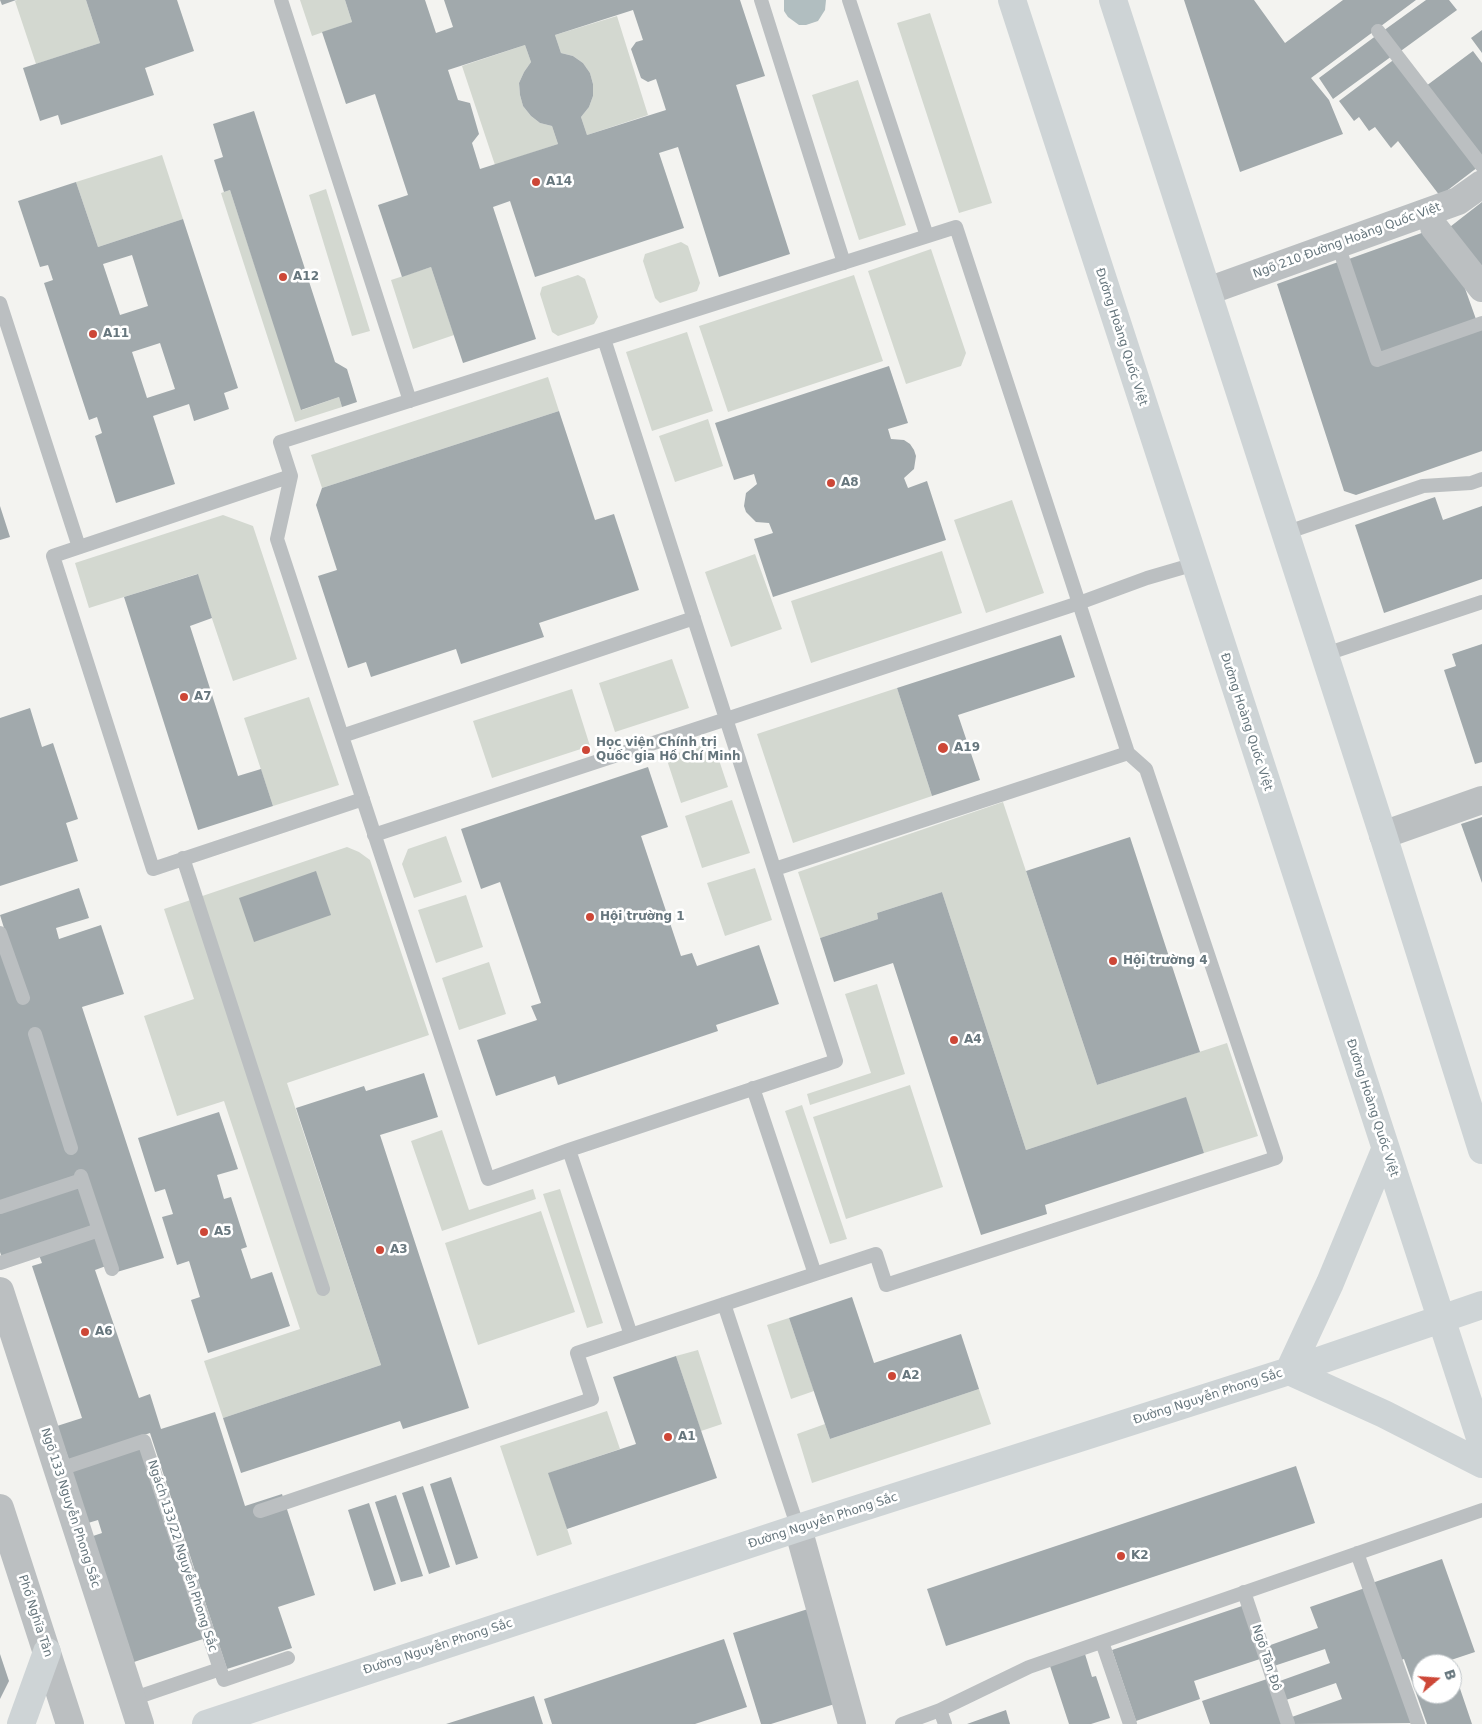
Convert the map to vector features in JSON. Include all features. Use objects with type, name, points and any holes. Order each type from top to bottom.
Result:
[{"type":"main road","name":"Đường Hoàng Quốc Việt","points":[[1012,0],[1482,1444]]},
{"type":"main road","points":[[1113,0],[1383,835],[1482,1150]]},
{"type":"main road","points":[[1385,1150],[1330,1283],[1290,1371],[1384,1414],[1482,1464]]},
{"type":"main road","name":"Đường Nguyễn Phong Sắc","points":[[206,1724],[798,1528],[1290,1371],[1482,1306]]},
{"type":"main road","points":[[21,1724],[47,1652]]},
{"type":"street","name":"Ngõ 210 Đường Hoàng Quốc Việt","points":[[1208,291],[1338,245],[1429,220],[1482,184]]},
{"type":"street","points":[[1429,220],[1482,288]]},
{"type":"street","points":[[1383,835],[1482,800]]},
{"type":"street","name":"Ngõ 133 Nguyễn Phong Sắc","points":[[0,1292],[136,1711]]},
{"type":"street","name":"Phố Nghĩa Tân","points":[[0,1508],[70,1724]]},
{"type":"street","points":[[798,1528],[852,1724]]},
{"type":"lane","points":[[282,0],[410,401]]},
{"type":"lane","points":[[761,0],[844,263]]},
{"type":"lane","points":[[849,0],[926,236]]},
{"type":"lane","points":[[1378,31],[1482,166]]},
{"type":"lane","points":[[260,1511],[592,1399],[578,1353],[876,1254],[886,1285],[1276,1158],[1146,769],[1128,753],[956,227],[280,442],[291,476],[276,539],[488,1179],[836,1061],[604,339]]},
{"type":"lane","points":[[1338,245],[1377,360],[1482,324]]},
{"type":"lane","points":[[0,303],[79,547]]},
{"type":"lane","points":[[291,476],[53,556],[153,869],[363,799]]},
{"type":"lane","points":[[1285,533],[1423,486],[1471,483],[1482,479]]},
{"type":"lane","points":[[374,835],[1079,603],[1147,578],[1195,564]]},
{"type":"lane","points":[[1324,655],[1482,602]]},
{"type":"lane","points":[[342,736],[694,618]]},
{"type":"lane","points":[[775,869],[1128,753]]},
{"type":"lane","points":[[184,858],[323,1289]]},
{"type":"lane","points":[[0,933],[23,998]]},
{"type":"lane","points":[[34,1034],[71,1148]]},
{"type":"lane","points":[[753,1088],[815,1274]]},
{"type":"lane","points":[[569,1150],[632,1335]]},
{"type":"lane","points":[[0,1208],[81,1178],[112,1269]]},
{"type":"lane","points":[[0,1264],[99,1230]]},
{"type":"lane","points":[[724,1304],[798,1528]]},
{"type":"lane","name":"Ngách 133/22 Nguyễn Phong Sắc","points":[[58,1470],[144,1441],[220,1668],[136,1711]]},
{"type":"lane","points":[[902,1724],[940,1710],[1029,1667],[1482,1510]]},
{"type":"lane","points":[[1357,1553],[1418,1724]]},
{"type":"lane","name":"Ngõ Tân Đô","points":[[1244,1592],[1288,1724]]},
{"type":"lane","points":[[1102,1642],[1130,1724]]},
{"type":"lane","points":[[220,1668],[224,1680],[288,1658]]},
{"type":"lane","points":[[940,1710],[945,1724]]},
{"type":"shaded area","points":[[86,0],[100,43],[36,64],[15,1]]},
{"type":"shaded area","points":[[300,0],[345,0],[352,22],[312,36]]},
{"type":"shaded area","points":[[784,0],[826,0],[825,10],[818,21],[799,25],[788,17],[784,11]]},
{"type":"shaded area","points":[[930,13],[992,203],[959,213],[897,23]]},
{"type":"shaded area","points":[[617,16],[648,115],[587,135],[581,117],[589,107],[593,96],[593,84],[590,73],[583,63],[573,56],[561,53],[555,35]]},
{"type":"shaded area","points":[[525,45],[531,62],[519,83],[523,106],[540,123],[552,126],[558,144],[495,165],[462,66]]},
{"type":"shaded area","points":[[858,80],[906,225],[859,240],[812,95]]},
{"type":"shaded area","points":[[162,155],[183,219],[98,247],[76,182]]},
{"type":"shaded area","points":[[326,189],[370,331],[352,336],[309,195]]},
{"type":"shaded area","points":[[230,190],[302,410],[339,397],[342,407],[295,422],[221,193]]},
{"type":"shaded area","points":[[681,242],[688,246],[700,283],[697,291],[660,303],[655,298],[643,261],[645,254]]},
{"type":"shaded area","points":[[931,249],[966,353],[961,366],[906,384],[868,271]]},
{"type":"shaded area","points":[[431,267],[454,335],[413,349],[391,280]]},
{"type":"shaded area","points":[[578,275],[585,279],[598,317],[594,324],[558,336],[552,332],[540,294],[542,287]]},
{"type":"shaded area","points":[[854,275],[883,361],[728,412],[699,326]]},
{"type":"shaded area","points":[[687,332],[713,411],[652,431],[626,352]]},
{"type":"shaded area","points":[[548,377],[559,411],[322,488],[311,455]]},
{"type":"shaded area","points":[[708,419],[723,466],[675,482],[659,436]]},
{"type":"shaded area","points":[[1012,500],[1044,593],[986,613],[954,520]]},
{"type":"shaded area","points":[[223,515],[253,526],[297,659],[233,681],[197,574],[89,608],[75,563]]},
{"type":"shaded area","points":[[942,551],[962,613],[811,663],[791,601]]},
{"type":"shaded area","points":[[755,554],[782,629],[731,647],[705,572]]},
{"type":"shaded area","points":[[672,659],[689,708],[615,732],[599,683]]},
{"type":"shaded area","points":[[897,688],[932,796],[793,843],[757,734]]},
{"type":"shaded area","points":[[572,689],[590,746],[492,778],[473,721]]},
{"type":"shaded area","points":[[309,697],[339,785],[273,806],[244,718]]},
{"type":"shaded area","points":[[703,745],[717,754],[728,787],[681,803],[666,757]]},
{"type":"shaded area","points":[[732,800],[750,853],[702,868],[685,816]]},
{"type":"shaded area","points":[[1003,802],[1097,1085],[1227,1043],[1258,1136],[1204,1153],[1185,1098],[1026,1150],[942,892],[877,913],[878,919],[820,938],[798,872]]},
{"type":"shaded area","points":[[446,836],[462,882],[414,898],[402,864],[408,849]]},
{"type":"shaded area","points":[[347,847],[359,852],[370,860],[429,1035],[287,1083],[381,1365],[223,1418],[204,1361],[300,1329],[224,1101],[177,1116],[144,1016],[194,999],[164,909]]},
{"type":"shaded area","points":[[755,868],[772,920],[725,936],[707,883]]},
{"type":"shaded area","points":[[466,895],[483,947],[436,963],[418,910]]},
{"type":"shaded area","points":[[489,962],[506,1014],[459,1030],[442,978]]},
{"type":"shaded area","points":[[877,984],[905,1074],[810,1105],[807,1094],[871,1073],[845,994]]},
{"type":"shaded area","points":[[910,1085],[943,1187],[846,1219],[813,1117]]},
{"type":"shaded area","points":[[802,1105],[847,1239],[830,1244],[785,1111]]},
{"type":"shaded area","points":[[442,1130],[469,1210],[533,1189],[536,1199],[442,1231],[411,1141]]},
{"type":"shaded area","points":[[560,1189],[603,1323],[587,1328],[543,1194]]},
{"type":"shaded area","points":[[541,1211],[575,1312],[478,1345],[445,1243]]},
{"type":"shaded area","points":[[789,1318],[814,1391],[791,1399],[767,1325]]},
{"type":"shaded area","points":[[698,1350],[722,1424],[701,1431],[676,1356]]},
{"type":"shaded area","points":[[979,1389],[991,1424],[812,1483],[797,1434],[825,1424],[830,1439]]},
{"type":"shaded area","points":[[607,1411],[620,1449],[549,1473],[572,1544],[537,1556],[500,1446]]},
{"type":"building","points":[[0,0],[16,0],[2,5]]},
{"type":"building","points":[[86,0],[177,0],[194,51],[145,68],[154,95],[61,125],[58,115],[40,121],[23,68],[100,43]]},
{"type":"building","name":"A14","points":[[345,0],[425,0],[436,33],[453,27],[444,0],[740,0],[765,76],[736,85],[790,254],[719,277],[678,147],[659,153],[684,228],[535,277],[510,201],[493,207],[536,339],[463,363],[431,267],[402,277],[378,205],[408,195],[375,94],[346,104],[322,32],[352,22]],"holes":[[[633,10],[643,40],[636,42],[631,49],[641,78],[648,82],[656,79],[666,110],[587,135],[581,117],[589,107],[593,96],[593,84],[590,73],[583,63],[573,56],[561,53],[555,35]],[[525,45],[531,62],[519,83],[523,106],[540,123],[552,126],[558,144],[480,169],[472,143],[479,134],[470,103],[458,100],[448,70]]]},
{"type":"building","points":[[1184,0],[1254,0],[1285,43],[1343,0],[1416,0],[1311,78],[1329,100],[1343,134],[1240,172]]},
{"type":"building","points":[[1426,0],[1449,0],[1457,10],[1398,53],[1383,31]]},
{"type":"building","points":[[1482,30],[1482,53],[1471,38]]},
{"type":"building","points":[[1377,35],[1392,56],[1333,99],[1319,78]]},
{"type":"building","points":[[1473,51],[1482,63],[1482,159],[1426,86]]},
{"type":"building","points":[[1396,58],[1478,167],[1440,196],[1398,141],[1391,148],[1375,127],[1369,131],[1359,117],[1354,121],[1339,101]]},
{"type":"building","name":"A12","points":[[254,111],[335,362],[347,369],[357,402],[342,407],[339,397],[301,410],[230,190],[224,192],[214,160],[223,157],[213,124]]},
{"type":"building","points":[[76,182],[98,247],[183,219],[238,388],[224,393],[229,409],[194,421],[189,404],[153,416],[175,484],[116,503],[95,436],[102,433],[97,417],[89,420],[44,283],[53,280],[48,265],[40,267],[18,201]],"holes":[[[132,255],[148,306],[120,315],[103,264]],[[160,343],[175,389],[147,398],[132,352]]]},
{"type":"building","points":[[1482,202],[1482,276],[1446,230]]},
{"type":"building","points":[[1430,230],[1457,266],[1477,322],[1380,357],[1346,260]]},
{"type":"building","points":[[1341,261],[1374,365],[1482,327],[1482,451],[1356,495],[1344,491],[1277,284]]},
{"type":"building","name":"A8","points":[[889,366],[908,423],[888,429],[891,439],[904,440],[914,450],[916,456],[914,469],[904,478],[908,488],[927,481],[946,540],[773,597],[754,539],[773,533],[769,523],[756,522],[746,512],[744,506],[746,493],[757,484],[754,474],[734,480],[715,423]]},
{"type":"building","points":[[559,411],[595,520],[614,514],[639,590],[539,623],[544,637],[461,664],[456,649],[371,677],[366,662],[348,668],[318,576],[337,570],[316,505],[322,488]]},
{"type":"building","points":[[1435,497],[1443,520],[1482,506],[1482,579],[1384,613],[1355,525]]},
{"type":"building","points":[[0,506],[10,537],[0,540]]},
{"type":"building","name":"A7","points":[[198,574],[212,618],[190,626],[238,776],[261,769],[273,806],[198,830],[124,597]]},
{"type":"building","name":"A19","points":[[1061,635],[1075,677],[958,715],[980,780],[932,796],[897,688]]},
{"type":"building","points":[[1482,644],[1482,762],[1475,764],[1444,670],[1456,666],[1452,654]]},
{"type":"building","points":[[30,708],[42,747],[53,743],[78,819],[66,823],[78,861],[0,886],[0,718]]},
{"type":"building","name":"Hội trường 1","points":[[648,767],[668,827],[641,836],[681,956],[692,953],[697,966],[759,945],[779,1004],[716,1025],[718,1031],[558,1085],[555,1076],[496,1096],[477,1040],[537,1020],[531,1006],[541,1003],[500,882],[481,889],[461,829]]},
{"type":"building","points":[[1482,817],[1482,883],[1461,824]]},
{"type":"building","name":"Hội trường 4","points":[[1130,837],[1200,1052],[1097,1085],[1026,871]]},
{"type":"building","points":[[316,871],[331,915],[254,942],[239,898]]},
{"type":"building","points":[[79,888],[89,918],[56,928],[59,939],[101,925],[124,994],[82,1007],[164,1258],[117,1272],[85,1175],[0,1202],[0,949],[19,977],[0,915]],"holes":[[[37,1029],[67,1149],[29,1031]]]},
{"type":"building","name":"A4","points":[[942,892],[1026,1150],[1186,1097],[1204,1153],[1045,1205],[1047,1214],[981,1235],[893,963],[834,982],[820,938],[878,919],[877,913]]},
{"type":"building","name":"A3","points":[[424,1073],[438,1117],[380,1135],[469,1408],[403,1429],[400,1421],[241,1473],[223,1418],[381,1365],[296,1108],[364,1086],[366,1091]]},
{"type":"building","name":"A5","points":[[219,1112],[238,1169],[217,1175],[224,1199],[231,1197],[247,1247],[241,1249],[251,1279],[272,1272],[290,1326],[208,1353],[191,1300],[200,1297],[189,1261],[177,1265],[162,1217],[173,1214],[165,1189],[155,1192],[138,1138]]},
{"type":"building","points":[[80,1185],[94,1228],[2,1258],[0,1252],[0,1211]]},
{"type":"building","points":[[97,1236],[106,1266],[95,1270],[139,1398],[150,1394],[161,1429],[215,1412],[245,1506],[282,1494],[315,1595],[278,1607],[292,1648],[227,1669],[150,1433],[69,1460],[57,1426],[82,1418],[32,1266],[42,1263],[39,1255]]},
{"type":"building","name":"A2","points":[[852,1297],[874,1363],[961,1334],[979,1389],[830,1439],[789,1318]]},
{"type":"building","name":"A1","points":[[676,1356],[717,1478],[567,1529],[548,1473],[636,1444],[613,1377]]},
{"type":"building","points":[[140,1448],[203,1639],[134,1662],[93,1536],[102,1533],[98,1520],[88,1523],[71,1470]]},
{"type":"building","name":"K2","points":[[1296,1466],[1315,1523],[946,1646],[927,1589]]},
{"type":"building","points":[[451,1477],[478,1558],[456,1565],[430,1484]]},
{"type":"building","points":[[423,1486],[450,1567],[429,1574],[402,1493]]},
{"type":"building","points":[[396,1495],[423,1576],[401,1582],[375,1502]]},
{"type":"building","points":[[369,1503],[396,1584],[374,1591],[348,1510]]},
{"type":"building","points":[[1442,1559],[1475,1652],[1462,1656],[1462,1654],[1412,1654],[1412,1682],[1404,1659],[1398,1661],[1372,1583]]},
{"type":"building","points":[[1365,1588],[1413,1723],[1291,1724],[1289,1718],[1342,1699],[1336,1683],[1283,1701],[1277,1682],[1330,1663],[1325,1649],[1271,1667],[1265,1647],[1318,1628],[1310,1607]]},
{"type":"building","points":[[1242,1606],[1260,1659],[1194,1681],[1200,1699],[1136,1721],[1112,1650]]},
{"type":"building","points":[[811,1608],[841,1702],[771,1724],[761,1724],[733,1633]]},
{"type":"building","points":[[724,1639],[747,1707],[695,1724],[552,1724],[544,1699]]},
{"type":"building","points":[[0,1654],[9,1681],[0,1699]]},
{"type":"building","points":[[1085,1654],[1092,1677],[1096,1676],[1110,1718],[1091,1724],[1069,1724],[1050,1666]]},
{"type":"building","points":[[1267,1679],[1282,1724],[1210,1724],[1202,1701]]},
{"type":"building","points":[[1462,1694],[1472,1724],[1427,1724],[1420,1704],[1462,1704]]},
{"type":"building","points":[[534,1696],[543,1724],[446,1724]]},
{"type":"building","points":[[1006,1710],[1010,1724],[967,1724]]},
{"type":"place","name":"A14","points":[[536,182]]},
{"type":"place","name":"A12","points":[[283,277]]},
{"type":"place","name":"A11","points":[[93,334]]},
{"type":"place","name":"A8","points":[[831,483]]},
{"type":"place","name":"A7","points":[[184,697]]},
{"type":"place","name":"A19","points":[[943,748]]},
{"type":"place","name":"Học viện Chính trị Quốc gia Hồ Chí Minh","points":[[586,750]]},
{"type":"place","name":"Hội trường 1","points":[[590,917]]},
{"type":"place","name":"Hội trường 4","points":[[1113,961]]},
{"type":"place","name":"A4","points":[[954,1040]]},
{"type":"place","name":"A5","points":[[204,1232]]},
{"type":"place","name":"A3","points":[[380,1250]]},
{"type":"place","name":"A6","points":[[85,1332]]},
{"type":"place","name":"A2","points":[[892,1376]]},
{"type":"place","name":"A1","points":[[668,1437]]},
{"type":"place","name":"K2","points":[[1121,1556]]}]
